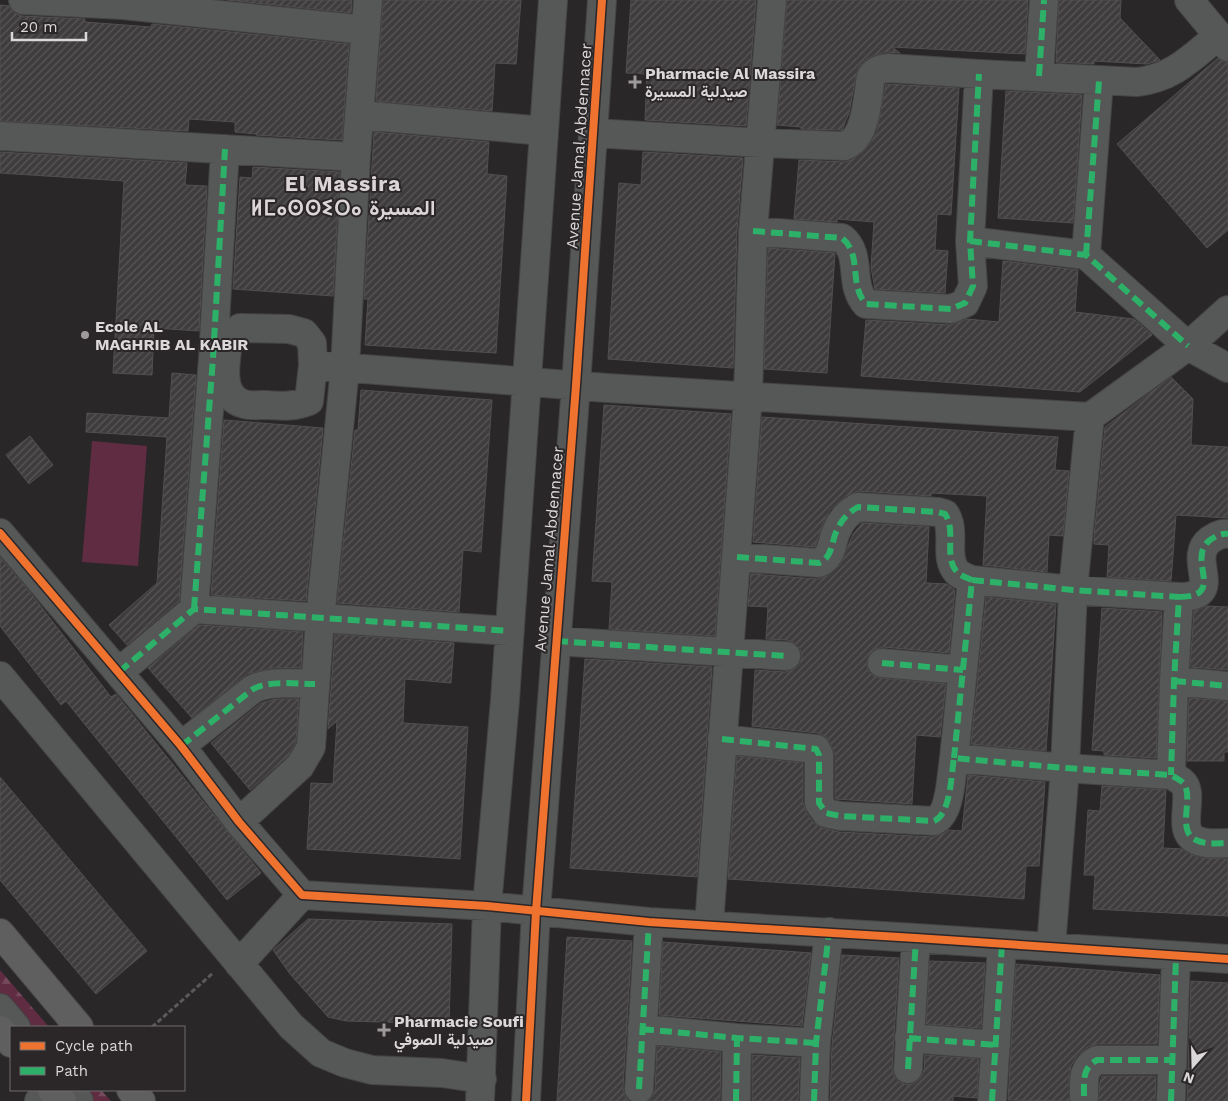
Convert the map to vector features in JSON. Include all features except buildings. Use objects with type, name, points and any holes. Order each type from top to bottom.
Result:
[{"type":"main road","points":[[0,933],[78,1026]]},
{"type":"main road","points":[[0,1030],[10,1042]]},
{"type":"main road","points":[[133,1091],[141,1101]]},
{"type":"street","points":[[23,0],[123,2],[366,30]]},
{"type":"street","points":[[239,822],[294,772],[311,747],[320,619],[345,368],[356,157],[368,0]]},
{"type":"street","name":"Avenue Jamal Abdennacer","points":[[481,1090],[487,906],[510,631],[553,0]]},
{"type":"street","name":"Avenue Jamal Abdennacer","points":[[526,1101],[536,911],[576,385],[602,0]]},
{"type":"street","points":[[710,925],[748,396],[754,231],[772,0]]},
{"type":"street","points":[[1039,76],[1044,0]]},
{"type":"street","points":[[593,132],[838,147],[851,144],[857,138],[862,127],[871,77],[881,69],[1039,76],[1099,81],[1151,81],[1177,70],[1223,42],[1189,0]]},
{"type":"street","points":[[754,231],[842,238],[850,247],[854,260],[856,287],[866,304],[951,309],[964,303],[973,286],[970,241],[979,74]]},
{"type":"street","points":[[1086,255],[1099,81]]},
{"type":"street","points":[[360,116],[544,131]]},
{"type":"street","points":[[0,136],[356,157]]},
{"type":"street","points":[[194,610],[219,365],[225,149]]},
{"type":"street","points":[[970,241],[1086,255],[1188,346],[1228,368]]},
{"type":"street","points":[[313,365],[607,388],[1090,418],[1188,346],[1228,310]]},
{"type":"street","points":[[240,328],[288,329],[304,333],[312,342],[313,365],[309,401],[295,406],[244,405],[234,400],[228,390],[226,376],[219,365],[229,338],[240,328]]},
{"type":"street","points":[[1051,947],[1065,768],[1073,590],[1090,418]]},
{"type":"street","points":[[737,557],[819,563],[828,556],[836,530],[843,519],[858,507],[938,512],[944,514],[950,524],[950,546],[953,565],[958,573],[972,580],[1073,590],[1190,597],[1200,594],[1204,589],[1201,553],[1205,544],[1216,536],[1228,534]]},
{"type":"street","points":[[0,533],[181,746],[239,822],[302,894],[487,906],[649,922],[1228,959]]},
{"type":"street","points":[[722,740],[816,749],[819,755],[819,803],[826,813],[840,816],[934,821],[939,819],[946,807],[954,758],[972,580]]},
{"type":"street","points":[[1171,775],[1179,597]]},
{"type":"street","points":[[119,672],[194,610],[510,631]]},
{"type":"street","points":[[556,640],[786,656]]},
{"type":"street","points":[[882,664],[963,670]]},
{"type":"street","points":[[0,676],[291,1026],[321,1052],[345,1063],[372,1070],[442,1073],[481,1090]]},
{"type":"street","points":[[1174,681],[1228,686]]},
{"type":"street","points":[[181,746],[253,689],[271,683],[315,684]]},
{"type":"street","points":[[954,758],[1171,775],[1183,782],[1187,789],[1186,822],[1188,832],[1194,840],[1228,844]]},
{"type":"street","points":[[236,960],[302,894]]},
{"type":"street","points":[[639,1089],[649,922]]},
{"type":"street","points":[[814,1101],[816,1042],[829,932]]},
{"type":"street","points":[[908,1069],[916,938]]},
{"type":"street","points":[[992,1101],[1002,944]]},
{"type":"street","points":[[0,952],[62,1026]]},
{"type":"street","points":[[1171,1101],[1176,956]]},
{"type":"street","points":[[0,1008],[15,1026]]},
{"type":"street","points":[[642,1029],[737,1038],[816,1042]]},
{"type":"street","points":[[736,1101],[737,1038]]},
{"type":"street","points":[[909,1038],[996,1045]]},
{"type":"street","points":[[1084,1096],[1085,1071],[1091,1063],[1097,1060],[1172,1060]]},
{"type":"street","points":[[117,1091],[125,1101]]},
{"type":"path","points":[[153,1026],[236,960]]},
{"type":"green space","points":[[92,441],[147,446],[138,566],[82,562]]},
{"type":"green space","points":[[0,970],[48,1026],[20,1026],[0,1002]]},
{"type":"green space","points":[[75,1091],[102,1091],[111,1101],[84,1101]]},
{"type":"marked path","points":[[1039,76],[1044,0]]},
{"type":"marked path","points":[[753,231],[842,238],[852,253],[858,288],[866,304],[951,309],[965,303],[973,286],[970,241],[979,74]]},
{"type":"marked path","points":[[1086,255],[1099,81]]},
{"type":"marked path","points":[[194,609],[213,358],[225,149]]},
{"type":"marked path","points":[[970,241],[1086,255],[1188,346]]},
{"type":"marked path","points":[[737,557],[819,563],[827,557],[841,523],[848,514],[858,507],[945,514],[950,528],[950,552],[953,566],[957,572],[972,580],[954,758]]},
{"type":"marked path","points":[[1179,597],[1193,595],[1201,591],[1204,584],[1202,566],[1204,548],[1214,537],[1228,534]]},
{"type":"marked path","points":[[972,580],[1073,590],[1179,597],[1171,775]]},
{"type":"marked path","points":[[119,672],[194,609],[509,631]]},
{"type":"marked path","points":[[556,641],[786,656]]},
{"type":"marked path","points":[[882,663],[963,670]]},
{"type":"marked path","points":[[1174,681],[1228,686]]},
{"type":"marked path","points":[[181,746],[253,689],[275,683],[315,684]]},
{"type":"marked path","points":[[722,739],[816,749],[819,755],[819,803],[826,813],[840,816],[934,821],[940,817],[947,802],[954,758],[1171,775],[1183,783],[1187,790],[1186,822],[1190,836],[1204,843],[1228,843]]},
{"type":"marked path","points":[[639,1089],[649,922]]},
{"type":"marked path","points":[[814,1101],[816,1043],[829,932]]},
{"type":"marked path","points":[[908,1069],[916,938]]},
{"type":"marked path","points":[[992,1101],[1002,944]]},
{"type":"marked path","points":[[1171,1101],[1176,956]]},
{"type":"marked path","points":[[642,1029],[816,1043]]},
{"type":"marked path","points":[[736,1101],[737,1038]]},
{"type":"marked path","points":[[909,1038],[996,1045]]},
{"type":"marked path","points":[[1084,1096],[1086,1071],[1097,1060],[1172,1060]]},
{"type":"cycle path","points":[[526,1101],[536,911],[576,385],[602,0]]},
{"type":"cycle path","points":[[0,533],[181,746],[239,822],[302,895],[487,906],[649,922],[1228,959]]},
{"type":"place","name":"Pharmacie Al Massira صيدلية المسيرة","points":[[635,82]]},
{"type":"place","name":"Ecole AL MAGHRIB AL KABIR","points":[[85,335]]},
{"type":"place","name":"Pharmacie Soufi صيدلية الصوفي","points":[[384,1030]]},
{"type":"district","name":"El Massira ⵍⵎⴰⵙⵙⵉⵔⴰ المسيرة","points":[[343,195]]}]
